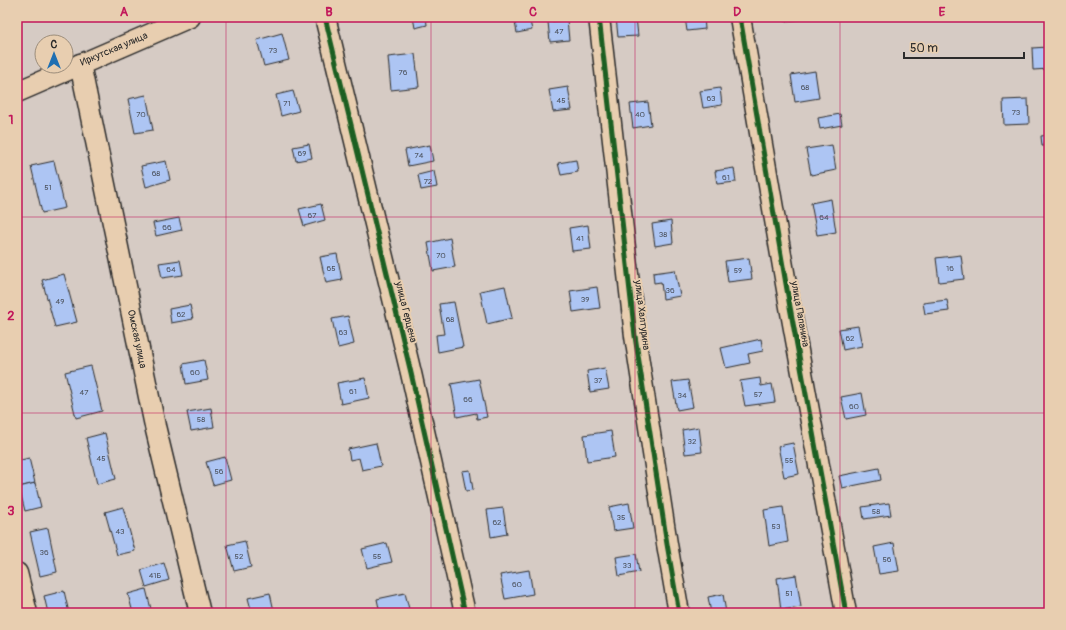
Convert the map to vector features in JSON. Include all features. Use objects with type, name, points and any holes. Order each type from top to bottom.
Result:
[{"type":"street","name":"Иркутская улица","points":[[17,92],[190,17]]},
{"type":"street","name":"улица Герцена","points":[[325,17],[412,373],[464,613]]},
{"type":"street","name":"улица Халтурина","points":[[599,17],[636,336],[667,544],[679,613]]},
{"type":"street","name":"улица Папанина","points":[[740,17],[791,315],[846,613]]},
{"type":"street","name":"Омская улица","points":[[80,64],[155,426],[200,613]]},
{"type":"street","points":[[17,573],[28,613]]},
{"type":"building","points":[[413,17],[426,17],[427,25],[415,28]]},
{"type":"building","points":[[514,17],[529,17],[532,30],[517,33]]},
{"type":"building","points":[[616,17],[636,17],[638,36],[618,37]]},
{"type":"building","points":[[685,17],[704,17],[705,29],[687,31]]},
{"type":"building","points":[[785,17],[804,17],[804,19],[786,21]]},
{"type":"building","points":[[567,20],[569,40],[550,42],[548,22]]},
{"type":"building","points":[[282,33],[289,60],[264,66],[257,40]]},
{"type":"building","points":[[1048,47],[1049,69],[1033,70],[1032,48]]},
{"type":"building","points":[[415,54],[419,87],[391,90],[388,57]]},
{"type":"building","points":[[815,71],[819,98],[795,102],[791,75]]},
{"type":"building","points":[[568,87],[572,110],[553,112],[549,90]]},
{"type":"building","points":[[720,88],[722,105],[703,108],[700,91]]},
{"type":"building","points":[[293,91],[299,111],[281,116],[276,95]]},
{"type":"building","points":[[146,95],[153,130],[135,133],[128,99]]},
{"type":"building","points":[[1028,99],[1029,124],[1004,125],[1003,100]]},
{"type":"building","points":[[648,102],[651,125],[633,128],[630,104]]},
{"type":"building","points":[[840,114],[842,125],[820,129],[818,118]]},
{"type":"building","points":[[1049,135],[1049,146],[1042,146],[1041,136]]},
{"type":"building","points":[[309,144],[312,158],[296,161],[293,147]]},
{"type":"building","points":[[430,145],[433,161],[408,166],[405,150]]},
{"type":"building","points":[[832,145],[836,170],[811,175],[806,149]]},
{"type":"building","points":[[576,160],[578,172],[561,175],[558,163]]},
{"type":"building","points":[[54,161],[65,208],[42,213],[31,166]]},
{"type":"building","points":[[166,161],[170,180],[146,187],[141,166]]},
{"type":"building","points":[[734,168],[736,182],[717,184],[715,171]]},
{"type":"building","points":[[434,171],[437,187],[421,190],[418,175]]},
{"type":"building","points":[[1045,195],[1049,195],[1049,219],[1047,219]]},
{"type":"building","points":[[831,199],[836,232],[817,235],[811,203]]},
{"type":"building","points":[[321,204],[325,220],[304,226],[299,209]]},
{"type":"building","points":[[179,218],[182,230],[156,236],[153,223]]},
{"type":"building","points":[[671,221],[673,243],[655,246],[652,224]]},
{"type":"building","points":[[588,225],[591,249],[572,251],[569,228]]},
{"type":"building","points":[[450,238],[455,267],[433,271],[428,243]]},
{"type":"building","points":[[1047,247],[1049,247],[1049,272],[1048,272]]},
{"type":"building","points":[[337,254],[342,280],[326,283],[320,257]]},
{"type":"building","points":[[961,255],[964,279],[939,282],[936,258]]},
{"type":"building","points":[[749,258],[752,279],[728,282],[725,261]]},
{"type":"building","points":[[180,260],[183,275],[162,278],[159,263]]},
{"type":"building","points":[[675,270],[680,296],[663,299],[661,282],[654,283],[653,273]]},
{"type":"building","points":[[64,274],[77,322],[55,327],[42,280]]},
{"type":"building","points":[[505,286],[512,318],[487,324],[480,291]]},
{"type":"building","points":[[597,287],[600,308],[573,312],[570,291]]},
{"type":"building","points":[[947,300],[949,311],[925,314],[923,303]]},
{"type":"building","points":[[454,302],[463,347],[438,352],[436,335],[444,334],[439,304]]},
{"type":"building","points":[[190,305],[193,319],[171,323],[169,309]]},
{"type":"building","points":[[348,316],[354,344],[338,348],[332,319]]},
{"type":"building","points":[[858,326],[862,346],[843,350],[839,329]]},
{"type":"building","points":[[761,339],[763,351],[748,354],[750,363],[726,368],[721,348]]},
{"type":"building","points":[[204,360],[208,380],[186,384],[183,364]]},
{"type":"building","points":[[91,366],[102,411],[76,418],[65,372]]},
{"type":"building","points":[[605,368],[609,389],[590,392],[587,371]]},
{"type":"building","points":[[365,378],[369,398],[341,404],[337,383]]},
{"type":"building","points":[[760,378],[761,386],[772,384],[775,402],[745,406],[740,381]]},
{"type":"building","points":[[479,379],[487,417],[477,419],[476,413],[457,417],[451,384]]},
{"type":"building","points":[[688,380],[693,407],[677,410],[672,382]]},
{"type":"building","points":[[862,393],[866,415],[846,419],[841,397]]},
{"type":"building","points":[[211,408],[214,427],[191,431],[187,412]]},
{"type":"building","points":[[699,427],[702,452],[685,454],[682,430]]},
{"type":"building","points":[[611,431],[615,457],[587,461],[584,435]]},
{"type":"building","points":[[105,433],[116,479],[97,484],[86,438]]},
{"type":"building","points":[[376,443],[381,466],[362,470],[359,458],[350,460],[348,449]]},
{"type":"building","points":[[793,443],[799,474],[784,477],[778,446]]},
{"type":"building","points":[[225,457],[231,480],[213,485],[206,462]]},
{"type":"building","points":[[29,458],[35,483],[19,487],[17,479],[17,461]]},
{"type":"building","points":[[879,468],[881,480],[842,488],[839,476]]},
{"type":"building","points":[[470,470],[473,490],[466,491],[462,471]]},
{"type":"building","points":[[35,483],[41,507],[25,511],[19,487]]},
{"type":"building","points":[[629,503],[633,528],[613,531],[609,507]]},
{"type":"building","points":[[889,503],[891,515],[864,519],[862,507]]},
{"type":"building","points":[[123,507],[135,551],[117,555],[105,512]]},
{"type":"building","points":[[783,507],[788,542],[769,546],[764,510]]},
{"type":"building","points":[[503,508],[507,534],[491,537],[487,510]]},
{"type":"building","points":[[48,528],[57,572],[40,576],[30,532]]},
{"type":"building","points":[[245,541],[251,567],[234,571],[227,545]]},
{"type":"building","points":[[387,543],[392,562],[367,568],[362,549]]},
{"type":"building","points":[[894,543],[899,571],[879,574],[874,547]]},
{"type":"building","points":[[636,554],[639,572],[619,576],[616,557]]},
{"type":"building","points":[[164,563],[169,580],[146,587],[141,570]]},
{"type":"building","points":[[529,570],[533,594],[505,599],[500,575]]},
{"type":"building","points":[[796,575],[801,607],[781,610],[777,578]]},
{"type":"building","points":[[146,589],[152,613],[133,613],[128,594]]},
{"type":"building","points":[[64,591],[69,613],[48,613],[44,596]]},
{"type":"building","points":[[270,593],[274,611],[252,613],[248,598]]},
{"type":"building","points":[[405,593],[410,613],[380,613],[377,599]]},
{"type":"building","points":[[723,594],[726,613],[711,613],[708,597]]},
{"type":"building","points":[[569,610],[569,613],[556,613]]},
{"type":"building","points":[[643,610],[644,613],[628,613]]},
{"type":"cycle path","points":[[325,17],[411,373],[465,613]]},
{"type":"cycle path","points":[[599,17],[635,336],[679,613]]},
{"type":"cycle path","points":[[740,17],[790,307],[846,613]]}]
